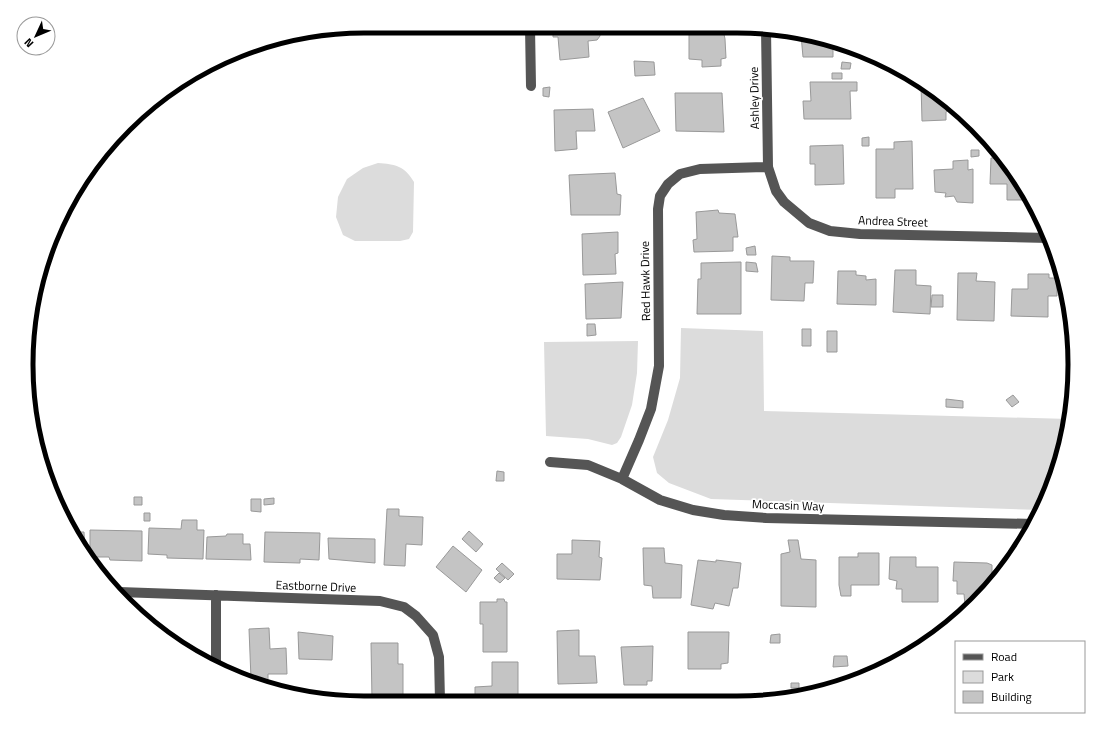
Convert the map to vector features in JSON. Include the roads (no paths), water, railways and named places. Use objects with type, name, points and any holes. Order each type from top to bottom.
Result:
[{"type":"street","points":[[530,33],[532,86]]},
{"type":"street","name":"Ashley Drive","points":[[766,35],[768,167]]},
{"type":"street","name":"Andrea Street","points":[[768,167],[776,191],[784,202],[809,224],[830,231],[860,234],[1043,238]]},
{"type":"street","name":"Red Hawk Drive","points":[[622,479],[651,410],[659,366],[658,209],[660,196],[668,184],[680,174],[700,169],[768,167]]},
{"type":"street","name":"Moccasin Way","points":[[550,462],[588,465],[622,479],[660,500],[693,510],[724,515],[766,518],[1027,524]]},
{"type":"street","name":"Eastborne Drive","points":[[124,592],[380,601],[404,607],[416,616],[433,635],[439,657],[440,696]]},
{"type":"street","points":[[216,595],[216,661]]}]
